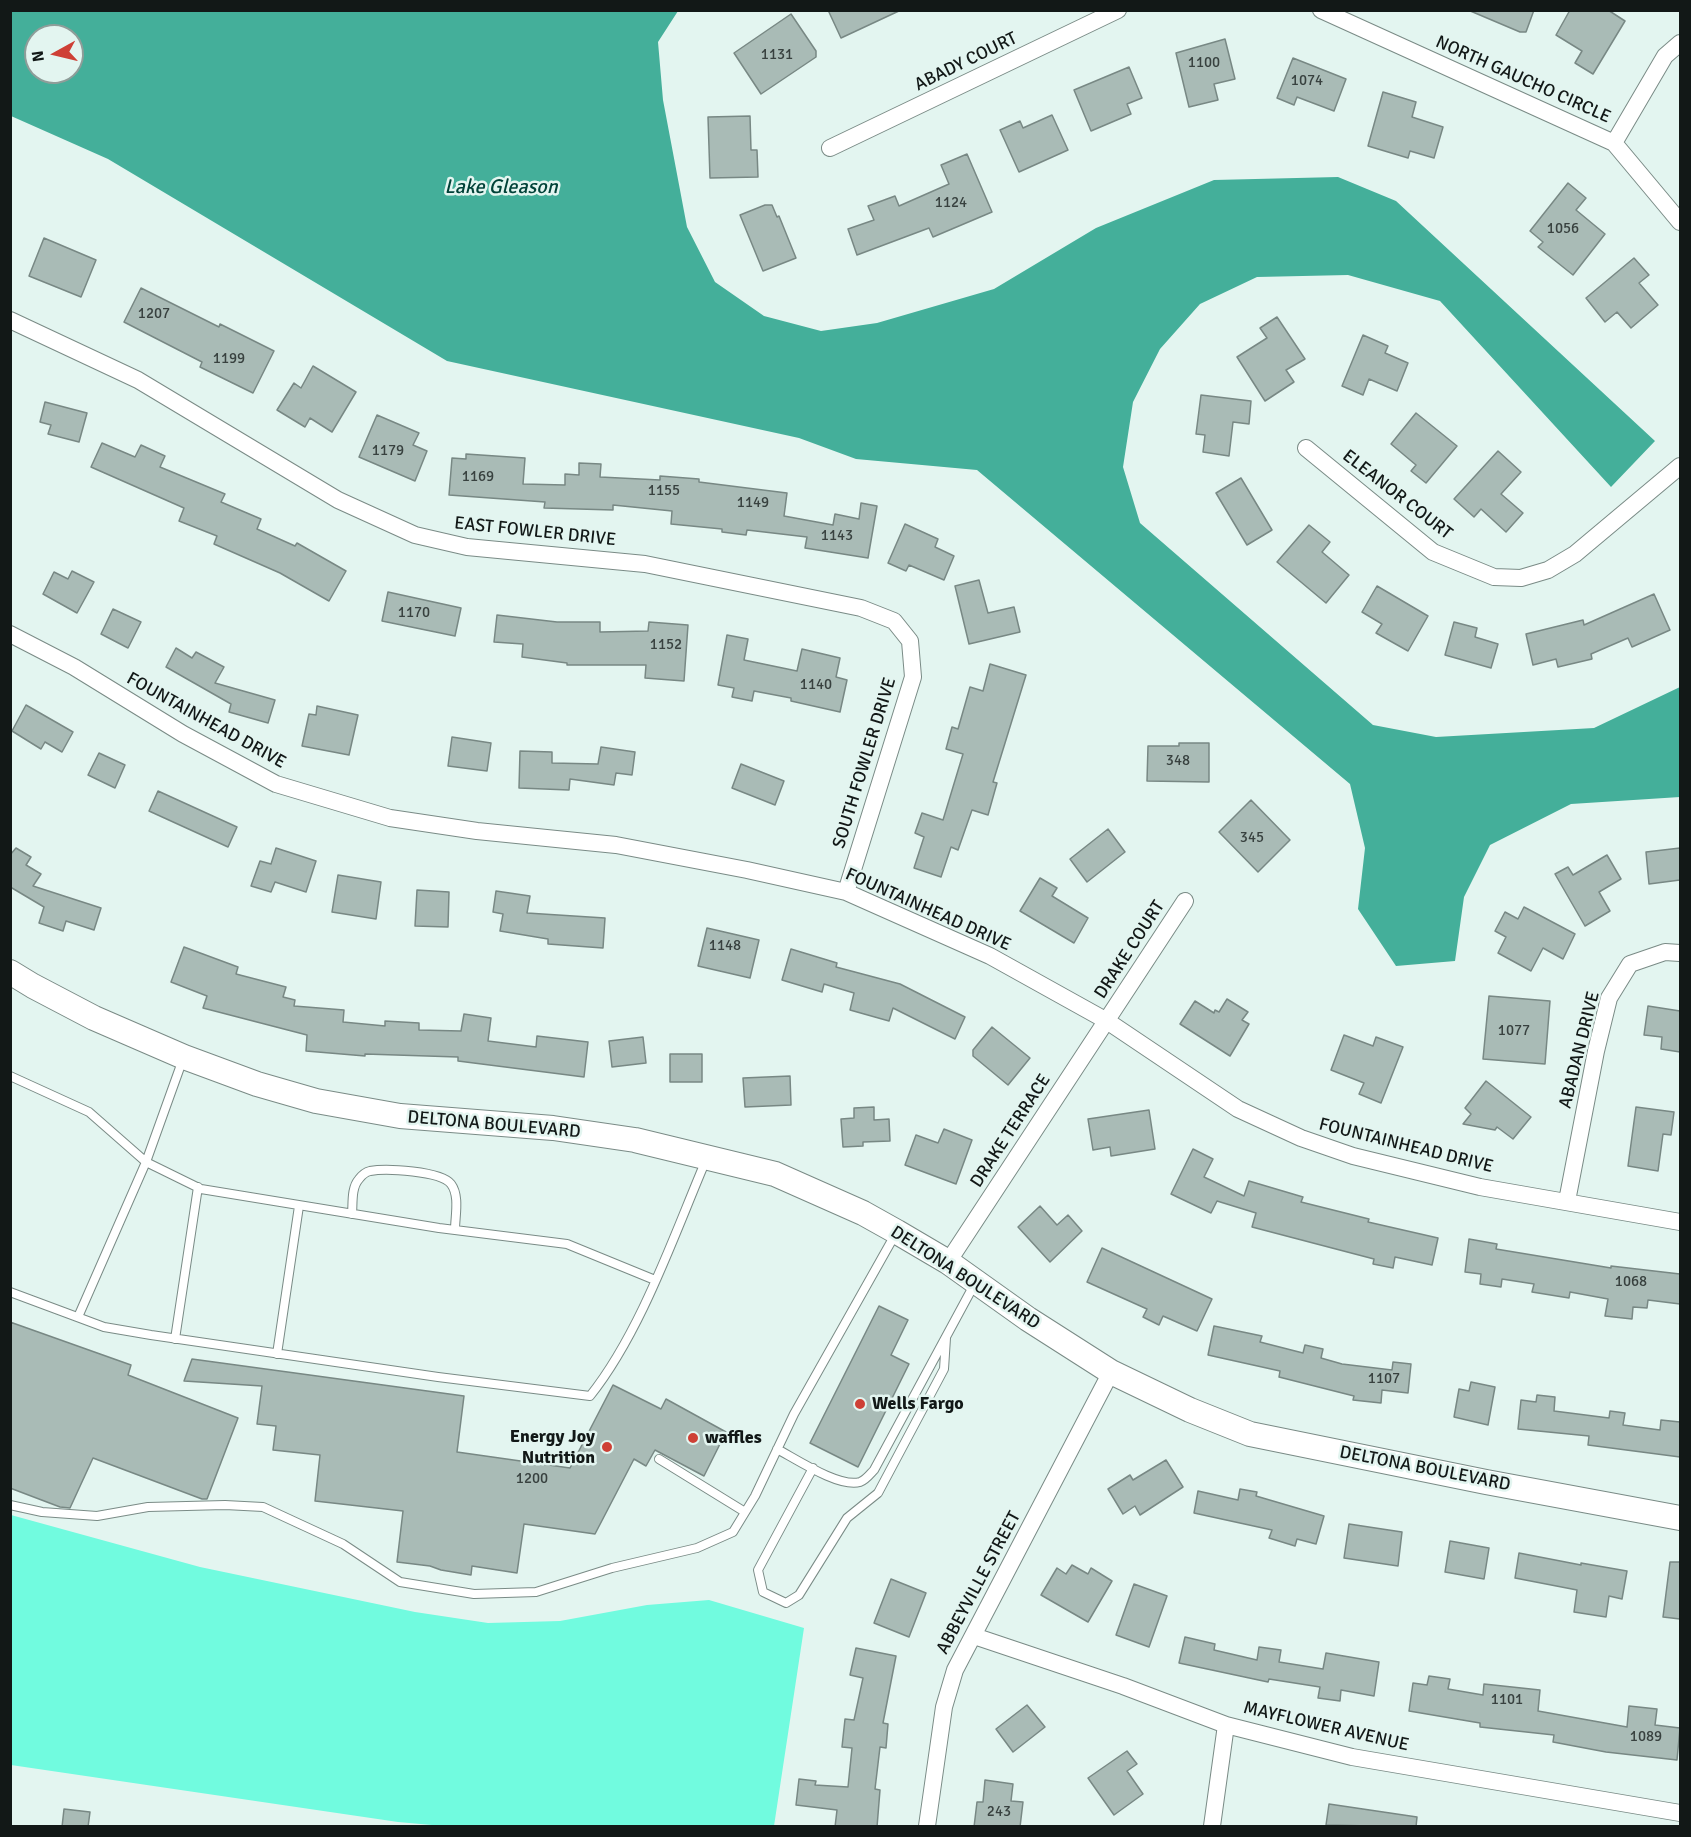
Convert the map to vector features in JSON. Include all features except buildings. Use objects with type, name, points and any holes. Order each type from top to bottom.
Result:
[{"type":"street","name":"ABADY COURT","points":[[830,148],[1118,10]]},
{"type":"street","name":"NORTH GAUCHO CIRCLE","points":[[1321,10],[1614,143],[1680,222]]},
{"type":"street","points":[[1614,143],[1665,56],[1680,43]]},
{"type":"street","name":"EAST FOWLER DRIVE","points":[[10,320],[138,380],[338,500],[416,535],[467,547],[645,564],[861,608],[894,621],[911,645]]},
{"type":"street","name":"ELEANOR COURT","points":[[1306,448],[1433,552],[1494,577],[1521,578],[1548,570],[1575,555],[1680,466]]},
{"type":"street","name":"FOUNTAINHEAD DRIVE","points":[[10,634],[74,667],[183,734],[276,784],[390,818],[477,831],[616,845],[846,892],[990,956],[1107,1021],[1238,1109],[1301,1138],[1353,1156],[1480,1186],[1680,1222]]},
{"type":"street","name":"SOUTH FOWLER DRIVE","points":[[846,892],[913,677],[911,645]]},
{"type":"street","name":"DRAKE COURT","points":[[1107,1021],[1185,902]]},
{"type":"street","name":"ABADAN DRIVE","points":[[1567,1201],[1596,1051],[1609,998],[1630,964],[1665,952],[1680,952]]},
{"type":"street","name":"DELTONA BOULEVARD","points":[[10,972],[94,1018],[184,1056],[257,1084],[327,1103],[400,1116],[553,1128],[635,1140],[776,1174],[863,1213],[948,1262],[1028,1319],[1111,1372],[1191,1410],[1250,1434],[1486,1482],[1680,1518]]},
{"type":"street","name":"DRAKE TERRACE","points":[[948,1262],[1107,1021]]},
{"type":"street","name":"ABBEYVILLE STREET","points":[[927,1827],[944,1707],[955,1670],[1111,1372]]},
{"type":"street","name":"MAYFLOWER AVENUE","points":[[974,1636],[1124,1686],[1226,1725],[1352,1757],[1680,1812]]},
{"type":"street","points":[[1212,1827],[1226,1725]]},
{"type":"lane","points":[[78,1317],[146,1162],[184,1056]]},
{"type":"lane","points":[[10,1076],[89,1112],[146,1162],[198,1187],[299,1206],[454,1230],[567,1244],[655,1280]]},
{"type":"lane","points":[[10,1292],[104,1327],[438,1377],[590,1396],[607,1374],[655,1280],[708,1157]]},
{"type":"lane","points":[[352,1214],[354,1188],[357,1180],[367,1172],[402,1171],[439,1176],[452,1185],[455,1193],[454,1230]]},
{"type":"lane","points":[[175,1339],[198,1187]]},
{"type":"lane","points":[[277,1354],[299,1206]]},
{"type":"lane","points":[[10,1505],[42,1512],[97,1516],[148,1508],[225,1505],[263,1507],[343,1544],[400,1582],[474,1594],[536,1592],[612,1568],[696,1548],[733,1532],[755,1496],[794,1414],[897,1232]]},
{"type":"lane","points":[[777,1449],[846,1483],[861,1481],[868,1477],[874,1470],[976,1282]]},
{"type":"lane","points":[[813,1468],[758,1570],[763,1592],[786,1603],[799,1595],[847,1518],[878,1493],[944,1369],[946,1338]]},
{"type":"lane","points":[[659,1459],[745,1512]]},
{"type":"shaded area","points":[[11,1515],[200,1567],[415,1612],[488,1623],[560,1621],[647,1605],[709,1600],[804,1628],[774,1826],[443,1826],[398,1822],[11,1765]]},
{"type":"water","name":"Lake Gleason","points":[[11,10],[678,11],[658,42],[663,100],[687,227],[715,282],[764,316],[821,331],[877,323],[994,289],[1096,228],[1214,180],[1338,177],[1396,201],[1655,441],[1611,487],[1440,301],[1348,275],[1257,277],[1200,304],[1160,349],[1133,402],[1123,467],[1140,523],[1373,725],[1436,737],[1594,728],[1680,687],[1680,797],[1571,804],[1490,845],[1464,897],[1455,961],[1396,966],[1358,909],[1365,848],[1350,784],[977,470],[856,459],[799,438],[447,361],[108,159],[11,116]]},
{"type":"place","name":"Wells Fargo","points":[[860,1404]]},
{"type":"place","name":"waffles","points":[[693,1438]]},
{"type":"place","name":"Energy Joy Nutrition","points":[[607,1447]]}]
